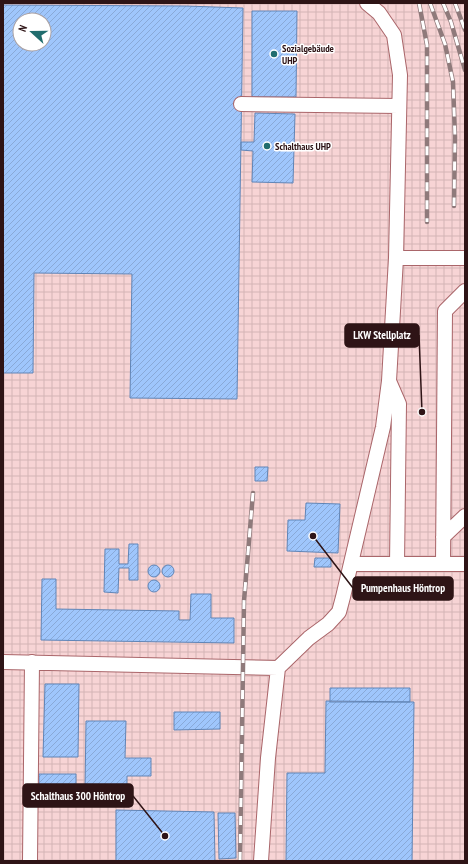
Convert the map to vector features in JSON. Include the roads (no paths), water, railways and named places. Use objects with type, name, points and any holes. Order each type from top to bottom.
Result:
[{"type":"lane","points":[[261,861],[268,758],[278,668],[309,638],[328,624],[339,612],[382,427],[389,380],[396,258],[400,75],[394,35],[379,13],[367,3]]},
{"type":"lane","points":[[241,104],[399,106]]},
{"type":"lane","points":[[396,258],[465,258]]},
{"type":"lane","points":[[443,564],[445,311],[465,291]]},
{"type":"lane","points":[[389,380],[399,404],[397,564]]},
{"type":"lane","points":[[443,538],[465,516]]},
{"type":"lane","points":[[351,564],[465,564]]},
{"type":"lane","points":[[3,662],[278,668]]},
{"type":"lane","points":[[30,861],[32,662]]},
{"type":"railway","points":[[419,3],[427,45],[427,222]]},
{"type":"railway","points":[[430,3],[445,44],[453,82],[455,137],[454,206]]},
{"type":"railway","points":[[443,3],[451,22],[465,70]]},
{"type":"railway","points":[[455,3],[465,30]]},
{"type":"railway","points":[[240,861],[244,601],[253,493]]},
{"type":"place","name":"Sozialgebäude UHP","points":[[274,54]]},
{"type":"place","name":"Schalthaus UHP","points":[[267,146]]},
{"type":"place","name":"LKW Stellplatz","points":[[422,412]]},
{"type":"place","name":"Pumpenhaus Höntrop","points":[[313,536]]},
{"type":"place","name":"Schalthaus 300 Höntrop","points":[[165,836]]}]
